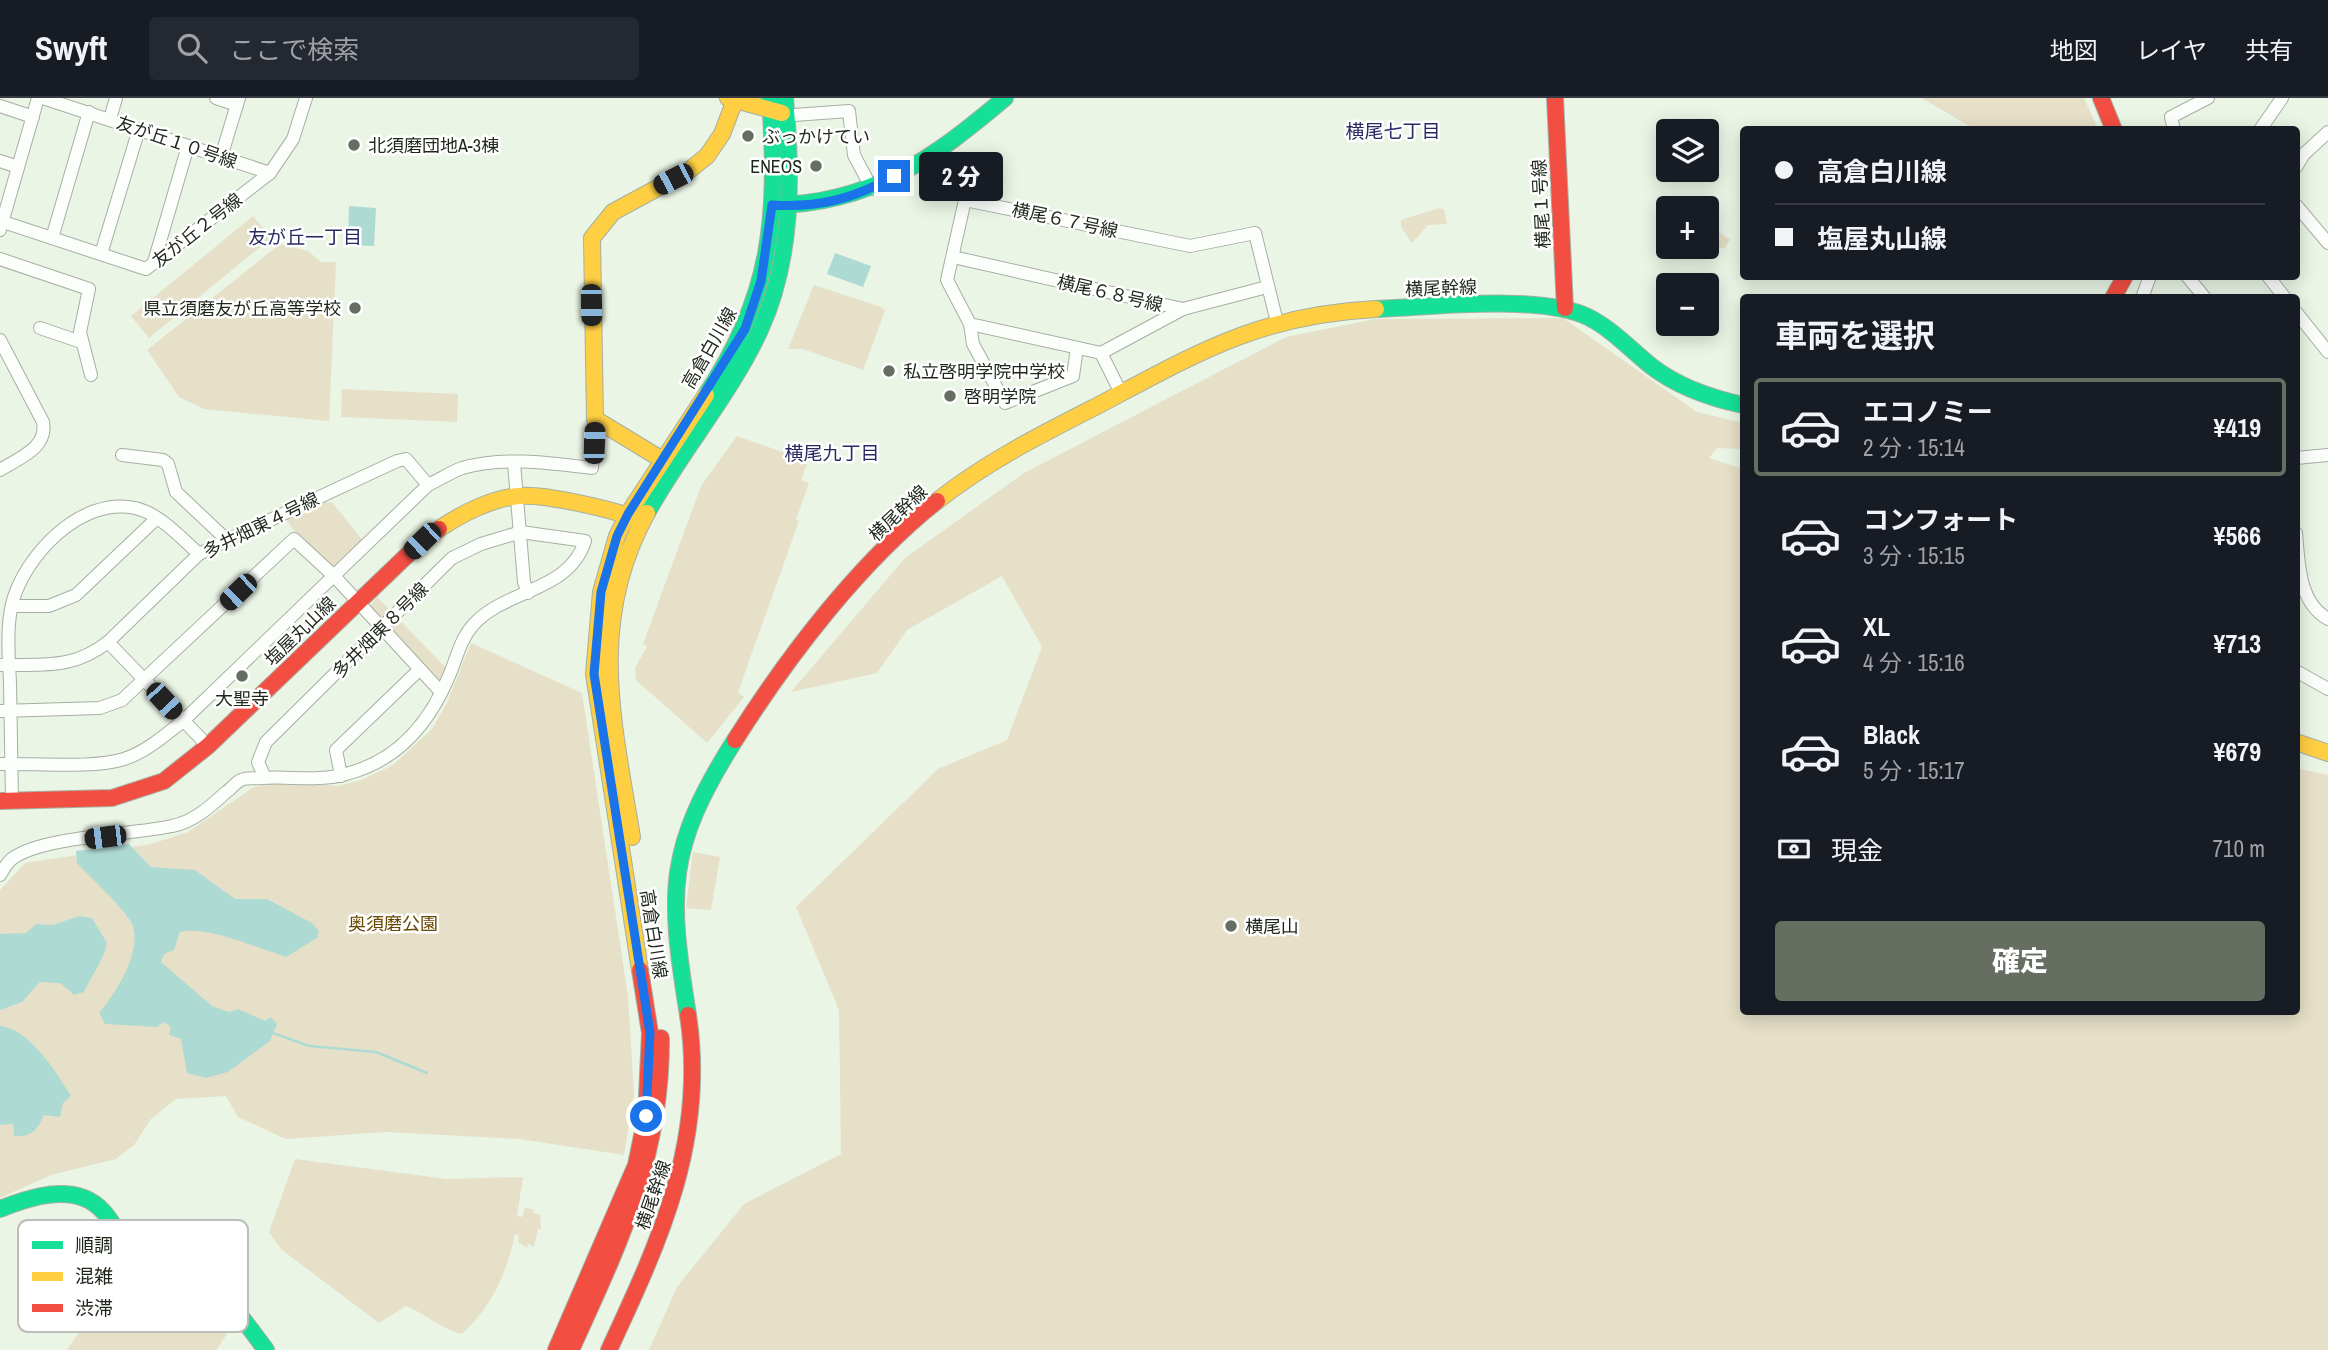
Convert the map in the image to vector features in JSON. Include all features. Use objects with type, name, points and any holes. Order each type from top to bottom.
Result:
[{"type":"street","name":"友が丘１０号線","points":[[41,98],[62,100],[89,112],[270,173]]},
{"type":"street","points":[[1,224],[41,98]]},
{"type":"street","points":[[110,119],[116,98]]},
{"type":"street","points":[[216,98],[238,101],[221,157]]},
{"type":"street","name":"友が丘２号線","points":[[1,224],[146,269],[270,173],[293,139],[306,98]]},
{"type":"street","points":[[778,105],[779,205],[826,204],[872,189],[955,140],[1005,98]]},
{"type":"street","name":"横尾１号線","points":[[1555,98],[1565,309]]},
{"type":"street","points":[[2173,126],[2171,117],[2208,98]]},
{"type":"street","points":[[2263,126],[2282,98]]},
{"type":"street","points":[[6,764],[123,759],[145,750],[183,721],[428,485],[461,468],[540,461],[593,468],[595,419],[590,253],[597,226],[615,209],[701,162],[718,140],[732,99],[778,105],[794,115],[849,104],[853,155],[872,189]]},
{"type":"street","points":[[2103,99],[2113,126]]},
{"type":"street","points":[[0,106],[33,117]]},
{"type":"street","points":[[52,238],[89,112]]},
{"type":"street","points":[[101,254],[139,129]]},
{"type":"street","points":[[2300,160],[2328,132]]},
{"type":"street","points":[[154,262],[188,146]]},
{"type":"street","points":[[0,161],[18,167]]},
{"type":"street","name":"横尾６７号線","points":[[1076,348],[1073,376],[1005,403],[973,344],[970,324],[947,280],[965,200],[1190,246],[1255,233],[1277,322]]},
{"type":"street","name":"高倉白川線","points":[[668,462],[745,329],[761,281],[779,205]]},
{"type":"street","points":[[2300,210],[2328,243]]},
{"type":"street","name":"横尾６８号線","points":[[953,257],[1183,309],[1267,287]]},
{"type":"street","points":[[0,259],[89,289],[81,320],[81,342],[91,375]]},
{"type":"street","points":[[2190,280],[2202,294]]},
{"type":"street","name":"横尾幹線","points":[[609,1350],[665,1224],[688,1147],[695,1068],[674,921],[673,894],[684,838],[707,789],[786,668],[851,584],[924,512],[1006,454],[1221,342],[1277,322],[1352,310],[1520,305],[1565,309],[1601,323],[1674,382],[1700,394],[1740,404]]},
{"type":"street","points":[[970,324],[1101,353],[1183,309]]},
{"type":"street","points":[[2300,317],[2328,352]]},
{"type":"street","points":[[40,328],[81,342]]},
{"type":"street","points":[[0,341],[45,432],[39,445],[0,470]]},
{"type":"street","points":[[1101,353],[1121,393]]},
{"type":"street","points":[[595,419],[668,462],[634,517]]},
{"type":"street","points":[[122,455],[163,460],[168,464],[176,492],[227,540]]},
{"type":"street","points":[[2300,458],[2328,455]]},
{"type":"street","name":"多井畑東４号線","points":[[5,665],[65,664],[92,655],[199,554],[397,461],[406,459],[428,485]]},
{"type":"street","points":[[0,875],[10,859],[45,844],[185,824],[241,780],[341,776],[379,762],[407,742],[421,726],[441,692],[462,641],[474,624],[500,606],[528,593],[524,582],[519,496],[514,463]]},
{"type":"street","name":"塩屋丸山線","points":[[6,801],[102,799],[134,793],[164,781],[208,746],[442,524],[482,505],[519,496],[634,517]]},
{"type":"street","points":[[6,801],[5,665],[12,606],[20,581],[32,562],[75,522],[97,508],[137,508],[156,519],[199,554]]},
{"type":"street","name":"高倉白川線","points":[[556,1350],[636,1165],[646,1116],[650,1033],[594,674],[601,592],[617,536],[634,517]]},
{"type":"street","name":"高倉白川線","points":[[571,1350],[638,1200],[657,1130],[663,1072],[661,1031],[607,675],[614,595],[634,517]]},
{"type":"street","points":[[12,606],[49,606],[76,594],[156,519]]},
{"type":"street","name":"多井畑東８号線","points":[[265,778],[258,762],[266,742],[452,558],[481,544],[521,532],[585,541],[566,571],[528,593]]},
{"type":"street","points":[[5,711],[100,708],[122,700],[293,539],[335,577],[441,692]]},
{"type":"street","points":[[2300,566],[2302,583],[2310,603],[2328,619]]},
{"type":"street","points":[[108,642],[208,746]]},
{"type":"street","points":[[341,776],[336,750],[419,670]]},
{"type":"street","points":[[2300,673],[2328,689]]},
{"type":"street","points":[[2300,743],[2328,753]]},
{"type":"street","points":[[0,1209],[16,1202],[72,1195],[86,1198],[110,1220]]},
{"type":"street","points":[[248,1329],[266,1350]]},
{"type":"green space","points":[[1922,98],[2084,98],[2097,126],[1969,126]]},
{"type":"green space","points":[[1440,208],[1444,210],[1447,224],[1428,225],[1412,243],[1401,227],[1401,220]]},
{"type":"green space","points":[[253,216],[271,238],[149,338],[131,316]]},
{"type":"green space","points":[[1719,233],[1730,239],[1725,248],[1719,248]]},
{"type":"green space","points":[[280,244],[308,251],[321,262],[336,262],[329,421],[204,409],[179,397],[147,350]]},
{"type":"green space","points":[[814,285],[881,307],[885,311],[863,370],[803,349],[788,349]]},
{"type":"green space","points":[[1563,318],[1697,412],[1740,422],[1740,449],[1717,448],[1709,458],[1740,468],[1740,1015],[2300,1015],[2300,769],[2328,775],[2328,1350],[649,1350],[677,1287],[744,1204],[841,1154],[839,1010],[796,907],[938,769],[1007,740],[1042,647],[1002,576],[907,630],[877,673],[791,692],[905,558],[1024,473],[1286,337],[1375,319]]},
{"type":"green space","points":[[342,389],[458,394],[457,422],[341,417]]},
{"type":"green space","points":[[737,436],[808,461],[801,480],[809,483],[796,520],[799,521],[738,692],[744,697],[707,743],[636,680],[635,668],[647,646],[643,644],[701,486]]},
{"type":"green space","points":[[325,500],[327,503],[332,502],[363,541],[333,568],[299,538],[287,520]]},
{"type":"green space","points":[[377,597],[447,669],[443,679],[437,681],[368,609]]},
{"type":"green space","name":"奥須磨公園","points":[[471,643],[582,693],[628,996],[634,1094],[624,1155],[519,1139],[385,1132],[286,1139],[238,1117],[226,1096],[176,1099],[151,1119],[134,1145],[116,1159],[51,1175],[0,1198],[0,890],[25,863],[151,844],[188,832],[254,787],[283,782],[338,786],[362,780],[393,765],[432,729],[447,703]]},
{"type":"green space","points":[[693,852],[720,857],[711,910],[686,908]]},
{"type":"green space","points":[[295,1159],[447,1179],[523,1177],[517,1216],[522,1217],[525,1208],[533,1209],[533,1213],[540,1215],[541,1229],[538,1229],[534,1247],[528,1244],[527,1248],[518,1242],[519,1236],[515,1234],[508,1262],[497,1288],[482,1312],[462,1334],[447,1329],[406,1306],[379,1323],[282,1250],[269,1232]]},
{"type":"green space","points":[[79,1332],[228,1332],[216,1350],[67,1350]]},
{"type":"water","points":[[349,206],[376,208],[374,246],[348,245]]},
{"type":"water","points":[[835,253],[871,266],[863,287],[827,274]]},
{"type":"water","points":[[129,844],[151,867],[195,870],[235,899],[267,899],[312,923],[319,931],[317,938],[286,957],[218,934],[191,931],[180,932],[174,950],[164,954],[161,962],[212,1006],[229,1012],[238,1009],[265,1021],[271,1017],[277,1024],[270,1041],[228,1072],[206,1078],[187,1073],[181,1039],[169,1035],[171,1027],[164,1022],[157,1027],[105,1024],[99,1013],[126,971],[134,946],[134,935],[132,924],[123,910],[77,863],[76,851]]},
{"type":"water","points":[[79,916],[92,918],[107,943],[84,992],[74,995],[60,983],[40,982],[22,1002],[0,1010],[0,934],[26,933],[36,924],[53,925]]},
{"type":"water","points":[[0,1026],[11,1029],[32,1043],[71,1096],[63,1103],[60,1117],[44,1115],[36,1128],[25,1136],[14,1136],[13,1124],[0,1125]]},
{"type":"waterway","points":[[273,1033],[309,1046],[376,1052],[427,1073]]},
{"type":"traffic: fast","points":[[706,395],[745,323],[758,288],[766,253],[773,180],[770,98]]},
{"type":"traffic: fast","points":[[647,513],[748,354],[771,303],[779,274],[788,216],[789,157],[785,98]]},
{"type":"traffic: fast","points":[[775,205],[810,203],[841,196],[871,187],[899,174],[953,140],[1005,98]]},
{"type":"traffic: fast","points":[[1376,309],[1515,304],[1568,310],[1605,327],[1672,380],[1707,395],[1740,404]]},
{"type":"traffic: fast","points":[[688,1015],[677,935],[678,872],[696,812],[712,778],[735,740]]},
{"type":"traffic: fast","points":[[0,1209],[30,1198],[52,1194],[74,1195],[93,1203],[109,1220]]},
{"type":"traffic: fast","points":[[248,1326],[266,1350]]},
{"type":"traffic: slow","points":[[728,98],[782,113]]},
{"type":"traffic: slow","points":[[661,459],[595,419],[592,238],[613,212],[687,172],[707,156],[722,134],[735,100]]},
{"type":"traffic: slow","points":[[937,501],[1015,449],[1166,369],[1230,340],[1297,319],[1376,309]]},
{"type":"traffic: slow","points":[[640,970],[594,674],[601,592],[617,536],[628,514],[706,395]]},
{"type":"traffic: slow","points":[[439,529],[477,508],[519,496],[578,503],[637,519]]},
{"type":"traffic: slow","points":[[632,837],[613,712],[611,633],[617,593],[628,553],[647,513]]},
{"type":"traffic: slow","points":[[2300,743],[2328,753]]},
{"type":"traffic: jam","points":[[1555,98],[1565,308]]},
{"type":"traffic: jam","points":[[2101,98],[2112,126]]},
{"type":"traffic: jam","points":[[2115,294],[2123,280]]},
{"type":"traffic: jam","points":[[735,740],[778,676],[827,612],[880,553],[937,501]]},
{"type":"traffic: jam","points":[[0,801],[112,798],[164,781],[208,746],[422,541],[439,529]]},
{"type":"traffic: jam","points":[[556,1350],[636,1165],[646,1116],[650,1033],[640,970]]},
{"type":"traffic: jam","points":[[609,1350],[661,1229],[685,1147],[691,1105],[692,1061],[688,1015]]},
{"type":"traffic: jam","points":[[571,1350],[621,1236],[646,1161],[654,1122],[661,1038]]},
{"type":"place","name":"ぶっかけてい","points":[[748,136]]},
{"type":"place","name":"北須磨団地A-3棟","points":[[354,145]]},
{"type":"place","name":"ENEOS","points":[[816,166]]},
{"type":"place","name":"県立須磨友が丘高等学校","points":[[355,308]]},
{"type":"place","name":"私立啓明学院中学校","points":[[889,371]]},
{"type":"place","name":"啓明学院","points":[[950,396]]},
{"type":"place","name":"大聖寺","points":[[242,676]]},
{"type":"place","name":"横尾山","points":[[1231,926]]},
{"type":"district","name":"横尾七丁目","points":[[1393,131]]},
{"type":"district","name":"友が丘一丁目","points":[[305,237]]},
{"type":"district","name":"横尾九丁目","points":[[832,453]]},
{"type":"route","points":[[646,1116],[650,1033],[594,674],[601,592],[617,536],[638,495],[720,373],[745,329],[767,256],[772,205],[801,207],[826,204],[872,189],[894,176]]}]
